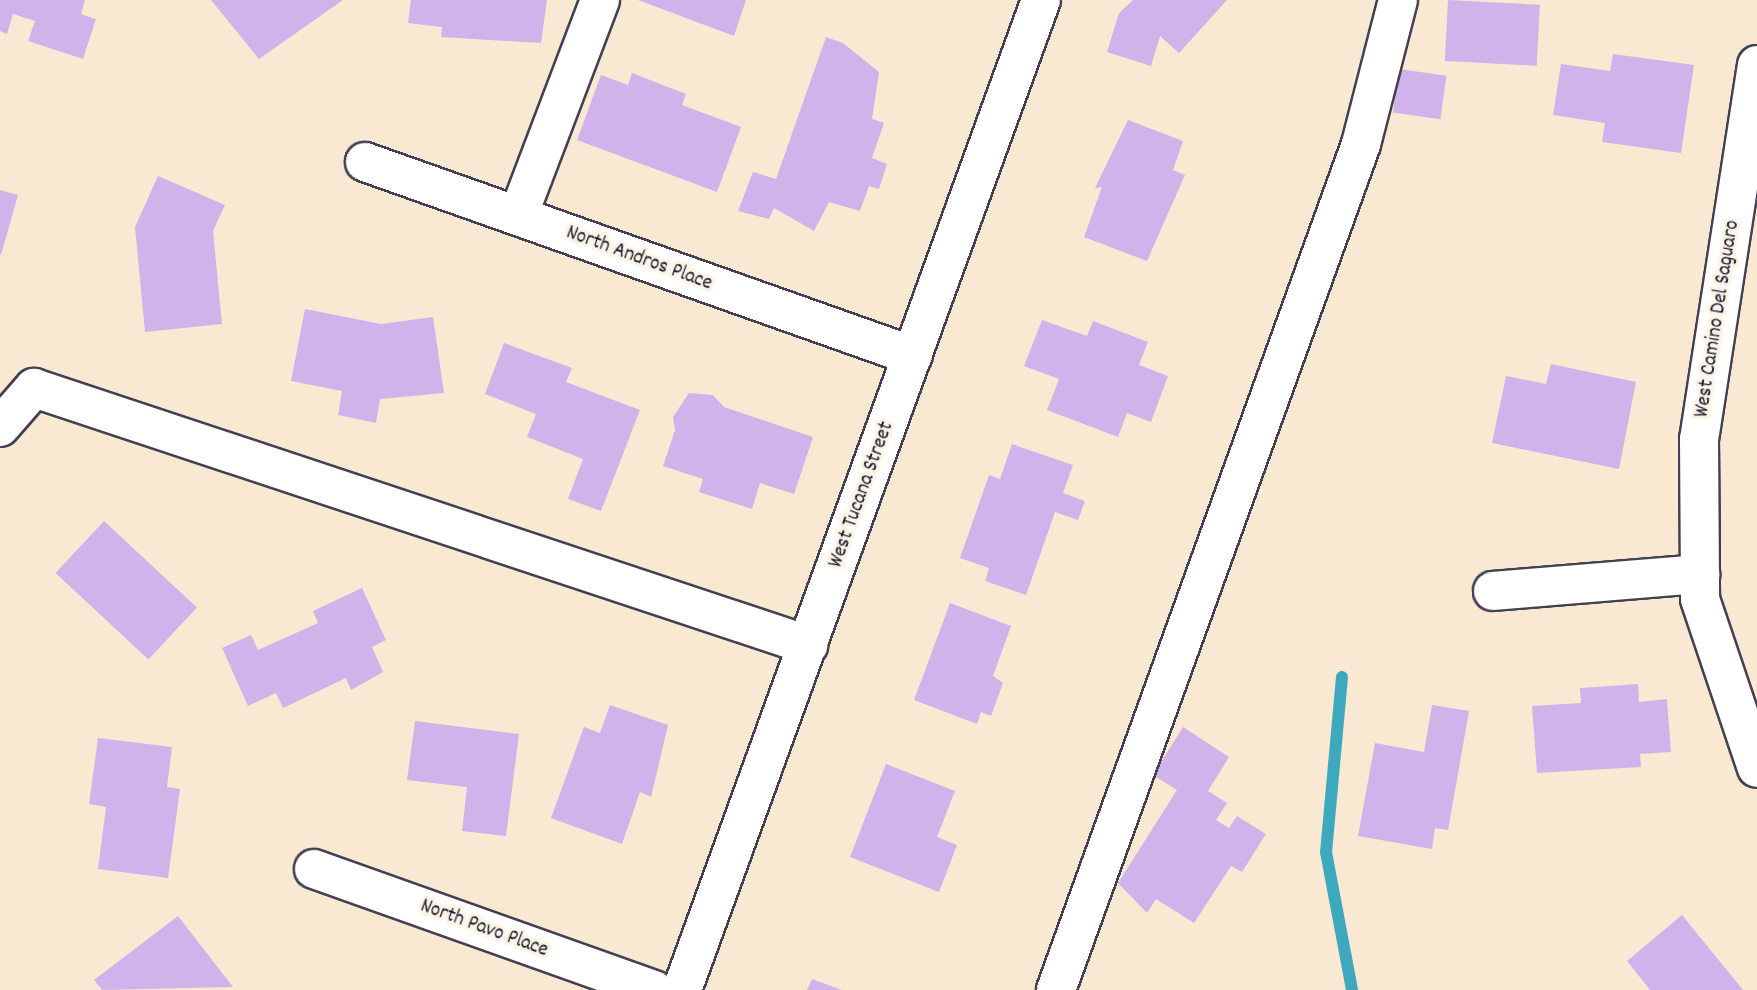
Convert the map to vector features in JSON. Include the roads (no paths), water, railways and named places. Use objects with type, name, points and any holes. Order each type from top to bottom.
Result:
[{"type":"street","points":[[518,216],[600,0]]},
{"type":"street","name":"West Tucana Street","points":[[682,990],[1041,0]]},
{"type":"street","points":[[1056,990],[1361,144],[1398,0]]},
{"type":"street","name":"West Camino Del Saguaro","points":[[1757,65],[1699,439],[1700,599],[1757,768]]},
{"type":"street","name":"North Andros Place","points":[[365,162],[913,356]]},
{"type":"street","points":[[0,427],[34,388],[808,645]]},
{"type":"street","points":[[1493,591],[1700,574]]},
{"type":"street","name":"North Pavo Place","points":[[314,869],[654,990]]},
{"type":"waterway","points":[[1342,677],[1326,852],[1352,990]]}]
